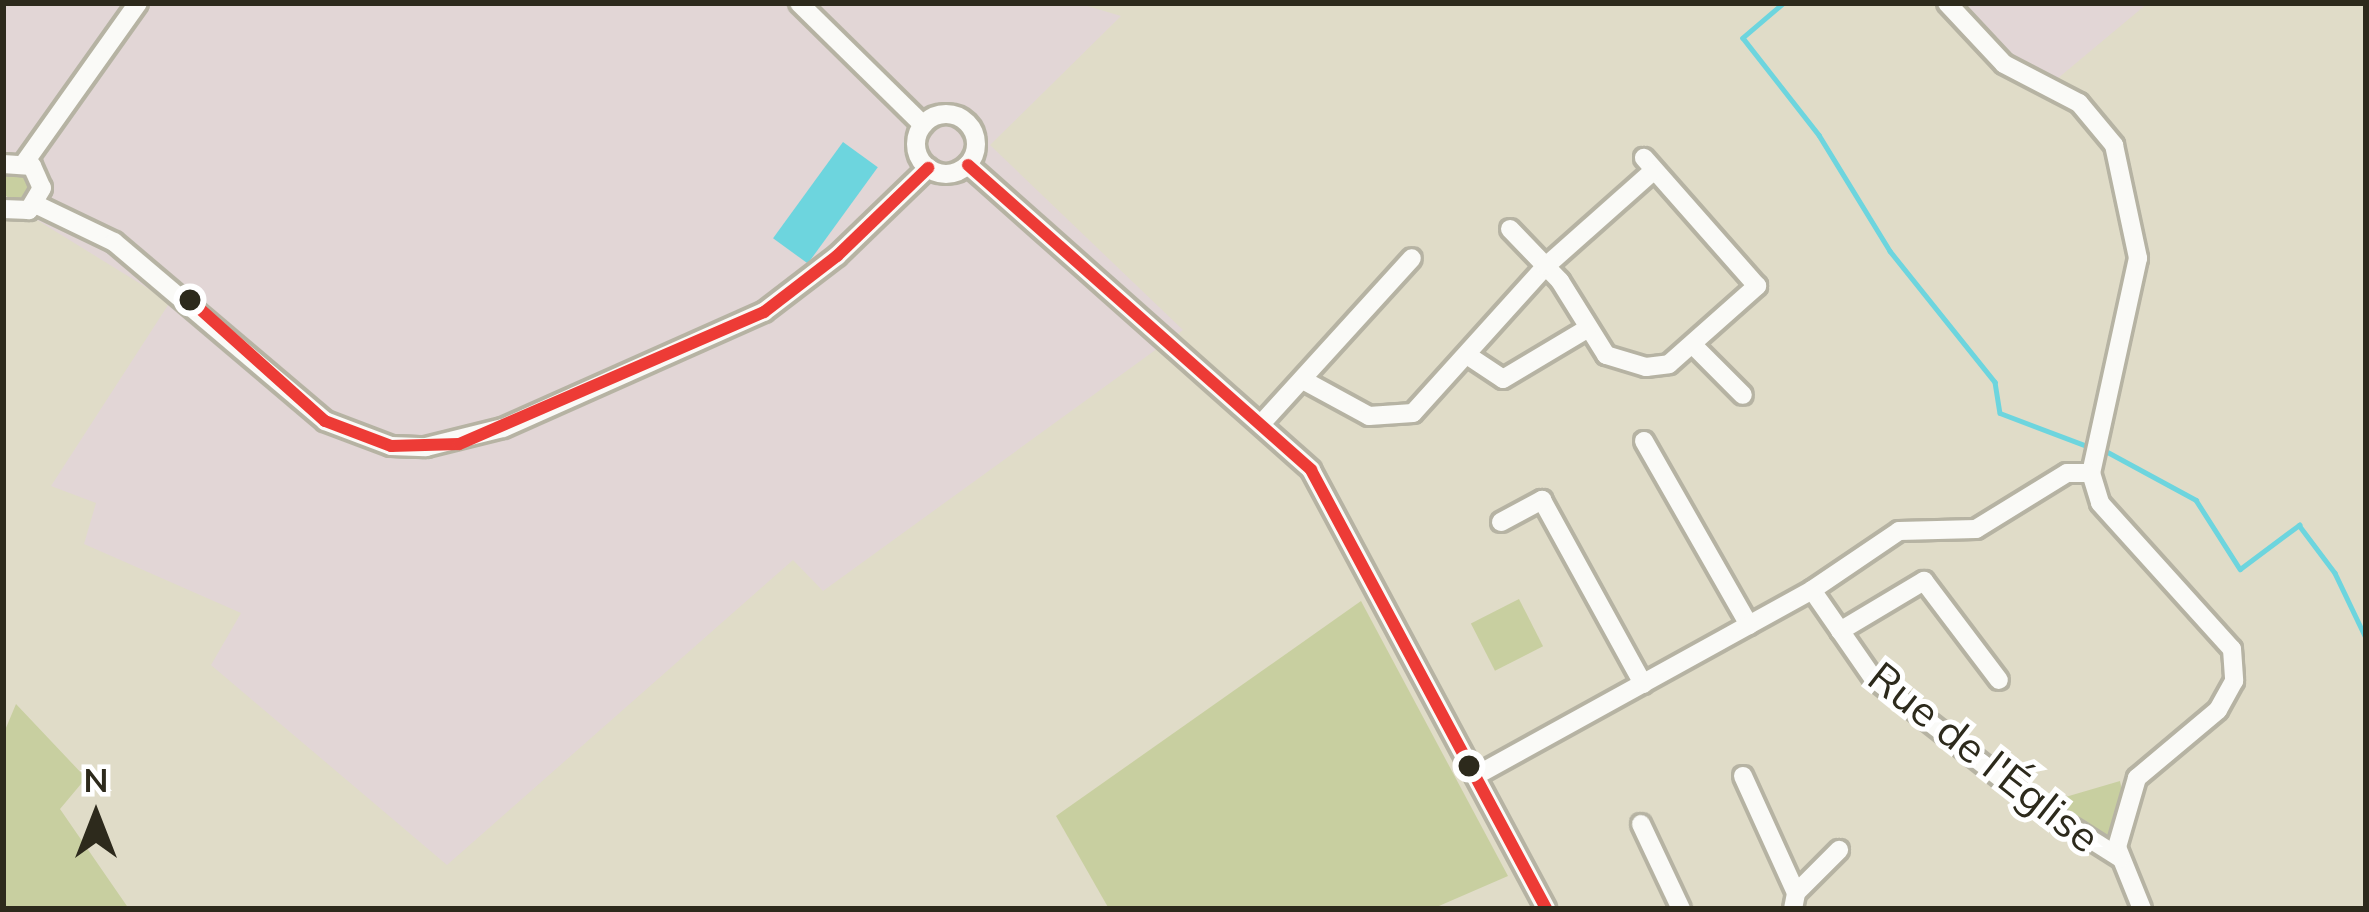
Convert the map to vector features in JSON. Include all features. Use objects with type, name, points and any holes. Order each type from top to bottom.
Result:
[{"type":"street","points":[[3,164],[25,162],[138,3]]},
{"type":"street","points":[[799,3],[923,124]]},
{"type":"street","points":[[1947,3],[2004,64],[2078,103],[2114,145],[2132,202],[2138,258],[2091,473],[2100,502],[2220,629],[2235,666],[2218,710],[2137,778],[2120,858],[2143,909]]},
{"type":"street","points":[[938,115],[964,119],[976,137],[968,165],[952,173],[928,168],[916,144],[923,124],[938,115]]},
{"type":"street","points":[[25,162],[76,218],[195,304],[325,421],[391,446],[426,447],[502,428],[764,312],[837,256],[928,168]]},
{"type":"street","points":[[1303,380],[1369,416],[1400,418],[1425,403],[1546,266],[1649,164],[1757,286],[1694,346],[1669,364],[1646,367],[1606,355],[1546,266],[1510,229]]},
{"type":"street","points":[[968,165],[1311,470],[1546,909]]},
{"type":"street","points":[[35,204],[41,180]]},
{"type":"street","points":[[3,209],[35,204],[76,218]]},
{"type":"street","points":[[1261,424],[1412,258]]},
{"type":"street","points":[[1467,355],[1503,379],[1587,329]]},
{"type":"street","points":[[1694,346],[1743,395]]},
{"type":"street","points":[[1644,441],[1749,625]]},
{"type":"street","points":[[1477,776],[1812,590],[1912,526],[1976,530],[2066,473],[2091,473]]},
{"type":"street","points":[[1501,522],[1542,500],[1643,684]]},
{"type":"street","points":[[1840,632],[1924,581],[1999,680]]},
{"type":"street","name":"Rue de l'Église","points":[[1812,590],[1873,678],[2044,811],[2120,858]]},
{"type":"street","points":[[1743,776],[1795,901],[1839,850]]},
{"type":"street","points":[[1641,824],[1681,909]]},
{"type":"shaded area","points":[[3,3],[1077,3],[1121,16],[990,145],[1183,330],[823,591],[793,560],[447,865],[211,665],[241,613],[84,544],[96,503],[51,486],[170,302],[3,199]]},
{"type":"shaded area","points":[[1964,3],[2148,3],[2057,79],[2019,66]]},
{"type":"green space","points":[[16,172],[26,176],[30,186],[26,196],[16,200],[6,196],[2,186],[6,176]]},
{"type":"green space","points":[[1519,599],[1543,646],[1495,671],[1471,624]]},
{"type":"green space","points":[[1361,601],[1508,876],[1432,909],[1109,909],[1056,816]]},
{"type":"green space","points":[[16,704],[86,778],[60,809],[129,909],[3,909],[3,735]]},
{"type":"green space","points":[[2120,781],[2123,796],[2108,841],[2058,812],[2062,798]]},
{"type":"water","points":[[843,142],[878,167],[808,264],[773,238]]},
{"type":"waterway","points":[[1784,3],[1743,38],[1819,135],[1890,251],[1995,382],[2000,413],[2092,448]]},
{"type":"waterway","points":[[2104,450],[2196,500],[2240,569],[2299,525],[2335,573],[2366,638]]},
{"type":"transit line","points":[[968,165],[1311,470],[1546,909]]},
{"type":"transit line","points":[[190,300],[325,421],[391,446],[459,444],[764,312],[837,256],[928,168]]}]
